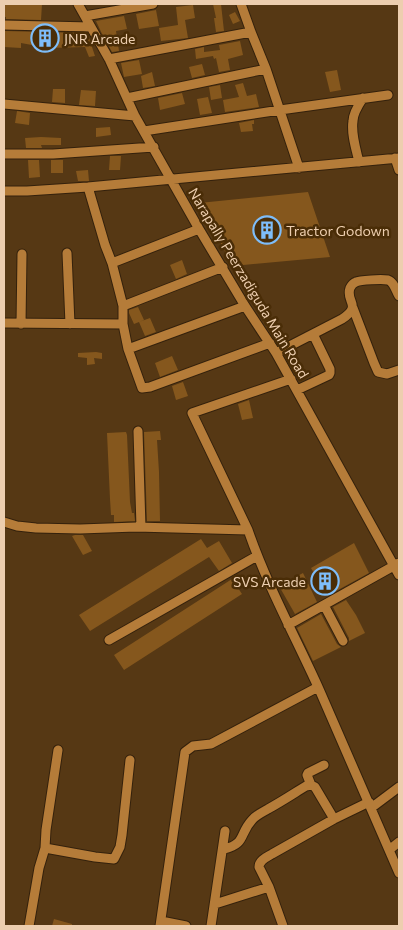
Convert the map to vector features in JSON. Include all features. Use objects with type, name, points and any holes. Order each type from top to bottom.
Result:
[{"type":"street","name":"Narapally Peerzadiguda Main Road","points":[[78,4],[109,58],[135,116],[199,229],[291,379],[396,564],[399,575]]},
{"type":"street","points":[[85,16],[154,4]]},
{"type":"street","points":[[241,4],[266,69],[299,168]]},
{"type":"street","points":[[4,25],[91,27]]},
{"type":"street","points":[[109,58],[251,32]]},
{"type":"street","points":[[127,98],[266,69]]},
{"type":"street","points":[[144,131],[388,95]]},
{"type":"street","points":[[359,162],[352,120],[363,98]]},
{"type":"street","points":[[4,104],[135,116]]},
{"type":"street","points":[[4,154],[53,154],[154,147]]},
{"type":"street","points":[[4,191],[88,187],[397,158],[399,170]]},
{"type":"street","points":[[88,187],[112,263],[123,306],[123,324],[128,349],[142,388],[270,344]]},
{"type":"street","points":[[112,263],[199,229]]},
{"type":"street","points":[[67,253],[70,324]]},
{"type":"street","points":[[21,324],[22,254]]},
{"type":"street","points":[[123,306],[223,267]]},
{"type":"street","points":[[399,296],[393,284],[388,280],[355,282],[351,286],[350,293],[353,308],[378,372],[387,374],[399,370]]},
{"type":"street","points":[[128,349],[246,306]]},
{"type":"street","points":[[276,353],[342,319],[350,314],[353,308]]},
{"type":"street","points":[[4,324],[123,324]]},
{"type":"street","points":[[297,390],[330,373],[330,368],[312,334]]},
{"type":"street","points":[[291,379],[192,413],[248,530],[257,556],[318,687],[399,873]]},
{"type":"street","points":[[138,431],[140,527]]},
{"type":"street","points":[[4,522],[28,528],[140,527],[248,530]]},
{"type":"street","points":[[110,640],[257,556]]},
{"type":"street","points":[[288,625],[396,564]]},
{"type":"street","points":[[324,605],[343,641]]},
{"type":"street","points":[[186,926],[160,924],[185,752],[193,746],[211,744],[318,687]]},
{"type":"street","points":[[29,926],[39,868],[45,848],[58,750]]},
{"type":"street","points":[[45,848],[95,857],[114,858],[120,847],[122,835],[130,760]]},
{"type":"street","points":[[324,765],[307,775],[311,785],[319,792],[334,819]]},
{"type":"street","points":[[224,849],[240,842],[244,831],[253,819],[306,786],[311,785]]},
{"type":"street","points":[[283,926],[259,863],[334,819],[370,805],[399,787]]},
{"type":"street","points":[[211,926],[224,849],[225,831]]},
{"type":"street","points":[[389,850],[399,842]]},
{"type":"street","points":[[215,904],[268,888]]},
{"type":"building","points":[[5,4],[42,4],[41,20],[6,19],[4,17]]},
{"type":"building","points":[[213,4],[221,4],[224,31],[216,32]]},
{"type":"building","points":[[193,5],[195,18],[185,20],[188,38],[161,41],[159,28],[178,25],[176,7]]},
{"type":"building","points":[[156,10],[159,26],[139,29],[136,14]]},
{"type":"building","points":[[235,12],[240,21],[233,24],[229,15]]},
{"type":"building","points":[[124,16],[127,29],[116,31],[119,51],[112,52],[107,43],[106,35],[103,36],[96,21]]},
{"type":"building","points":[[5,31],[81,33],[82,40],[89,38],[95,56],[89,57],[85,47],[48,48],[21,43],[21,48],[4,47]]},
{"type":"building","points":[[240,41],[243,55],[228,59],[230,70],[219,72],[216,58],[214,59],[213,56],[196,59],[195,49],[204,47],[204,52],[220,50],[219,45]]},
{"type":"building","points":[[139,60],[142,74],[124,77],[121,63]]},
{"type":"building","points":[[202,64],[205,75],[192,78],[189,67]]},
{"type":"building","points":[[337,70],[341,90],[330,92],[325,72]]},
{"type":"building","points":[[152,72],[155,86],[143,88],[141,76]]},
{"type":"building","points":[[243,83],[247,96],[256,94],[259,107],[225,112],[223,100],[239,97],[235,85]]},
{"type":"building","points":[[220,85],[222,98],[211,100],[209,87]]},
{"type":"building","points":[[53,89],[65,89],[65,103],[52,102]]},
{"type":"building","points":[[81,90],[96,91],[95,106],[79,105]]},
{"type":"building","points":[[182,93],[185,104],[160,110],[158,98]]},
{"type":"building","points":[[208,97],[212,113],[200,115],[197,99]]},
{"type":"building","points":[[17,111],[30,113],[29,125],[15,123]]},
{"type":"building","points":[[254,120],[254,124],[252,124],[253,131],[241,132],[239,123]]},
{"type":"building","points":[[110,127],[111,135],[96,137],[96,128]]},
{"type":"building","points":[[25,138],[61,138],[61,145],[41,145],[42,148],[26,148]]},
{"type":"building","points":[[110,156],[121,156],[120,170],[109,170]]},
{"type":"building","points":[[28,160],[39,160],[40,177],[29,178]]},
{"type":"building","points":[[51,160],[63,160],[63,173],[51,173]]},
{"type":"building","points":[[88,170],[89,181],[78,181],[76,171]]},
{"type":"building","name":"Tractor Godown","points":[[308,192],[330,257],[233,266],[199,203]]},
{"type":"building","points":[[182,260],[187,274],[176,279],[170,265]]},
{"type":"building","points":[[138,307],[144,320],[134,324],[129,310]]},
{"type":"building","points":[[150,318],[156,332],[145,336],[139,322]]},
{"type":"building","points":[[78,353],[102,353],[102,359],[94,358],[95,364],[87,365],[87,358],[78,357]]},
{"type":"building","points":[[172,356],[178,370],[160,377],[155,363]]},
{"type":"building","points":[[183,382],[188,396],[176,400],[172,386]]},
{"type":"building","points":[[249,400],[253,418],[242,420],[238,404]]},
{"type":"building","points":[[160,431],[161,440],[157,440],[160,521],[147,521],[144,432]]},
{"type":"building","points":[[126,432],[130,502],[135,521],[114,522],[114,515],[111,515],[107,433]]},
{"type":"building","points":[[83,535],[92,551],[83,555],[72,536]]},
{"type":"building","points":[[201,539],[207,548],[219,541],[232,563],[219,571],[209,557],[90,631],[79,615]]},
{"type":"building","points":[[354,543],[369,573],[327,596],[311,568]]},
{"type":"building","points":[[303,573],[317,602],[295,614],[279,586]]},
{"type":"building","points":[[232,579],[242,594],[124,670],[114,655]]},
{"type":"building","points":[[346,600],[365,633],[349,641],[333,607]]},
{"type":"building","points":[[321,614],[337,644],[341,647],[313,661],[297,628]]},
{"type":"building","points":[[54,919],[72,924],[72,926],[52,926]]},
{"type":"place","name":"JNR Arcade","points":[[45,38]]},
{"type":"place","name":"Tractor Godown","points":[[267,230]]},
{"type":"place","name":"SVS Arcade","points":[[325,581]]}]
